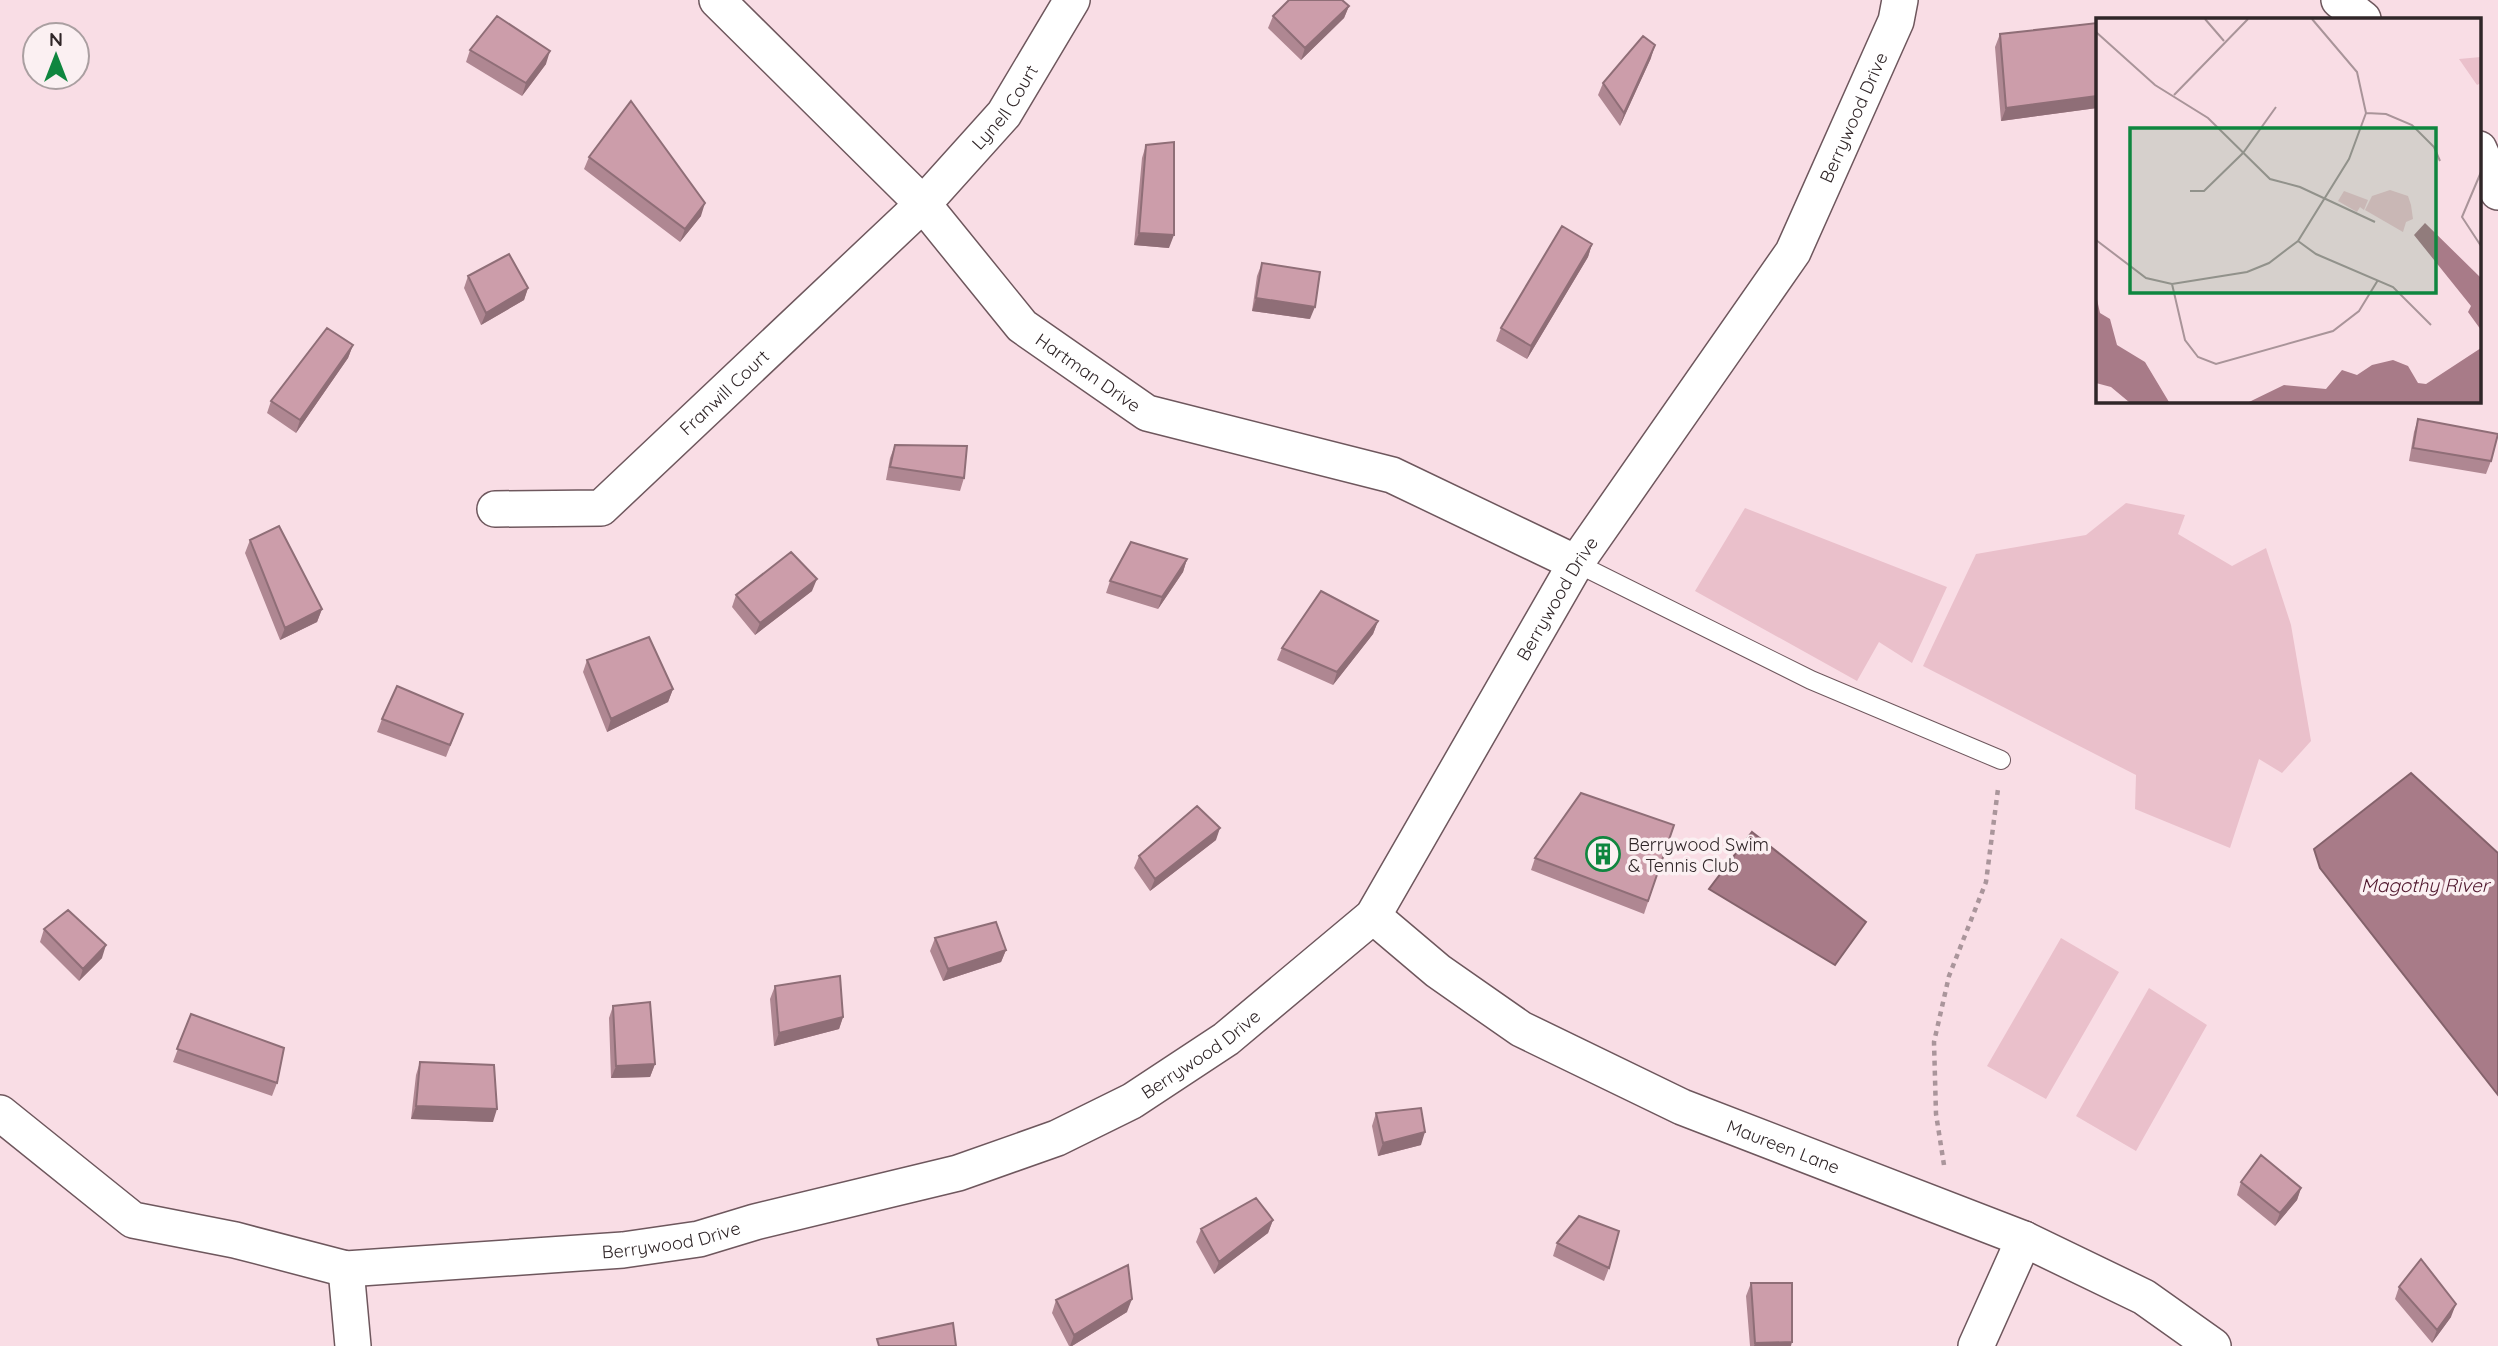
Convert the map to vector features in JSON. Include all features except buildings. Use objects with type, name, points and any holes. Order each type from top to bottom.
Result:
[{"type":"street","name":"Hartman Drive","points":[[717,0],[923,204],[1022,326],[1147,413],[1392,475],[1576,563]]},
{"type":"street","name":"Lynell Court","points":[[923,204],[1004,114],[1072,0]]},
{"type":"street","name":"Berrywood Drive","points":[[0,1113],[132,1220],[235,1240],[346,1269],[623,1250],[699,1239],[766,1219],[958,1173],[1058,1138],[1132,1101],[1226,1039],[1373,916],[1576,563],[1793,251],[1896,21],[1900,0]]},
{"type":"street","points":[[2339,0],[2362,18]]},
{"type":"street","points":[[2480,151],[2498,192]]},
{"type":"street","name":"Franwill Court","points":[[495,509],[601,508],[923,204]]},
{"type":"street","name":"Maureen Lane","points":[[1373,916],[1438,971],[1521,1029],[1682,1107],[2024,1240],[2144,1297],[2213,1346]]},
{"type":"street","points":[[1976,1346],[2024,1240]]},
{"type":"street","points":[[346,1269],[353,1346]]},
{"type":"lane","points":[[1576,563],[1811,680],[2001,760]]},
{"type":"path","points":[[1938,1206],[1946,1175],[1936,1114],[1934,1042],[1949,976],[1986,881],[2001,760]]},
{"type":"shaded area","points":[[2126,503],[2185,515],[2178,534],[2232,566],[2266,548],[2291,625],[2311,741],[2282,773],[2259,759],[2230,848],[2135,809],[2136,775],[1923,666],[1976,554],[2086,535]]},
{"type":"shaded area","points":[[1745,508],[1947,587],[1912,663],[1879,642],[1857,681],[1695,591]]},
{"type":"shaded area","points":[[2061,938],[2119,972],[2046,1099],[1987,1066]]},
{"type":"shaded area","points":[[2149,988],[2207,1025],[2136,1151],[2076,1116]]},
{"type":"water","name":"Magothy River","points":[[2411,773],[2498,853],[2498,1095],[2320,868],[2314,849]]},
{"type":"water","points":[[1752,832],[1866,922],[1835,965],[1709,889]]},
{"type":"place","name":"Berrywood Swim & Tennis Club","points":[[1603,854]]}]
